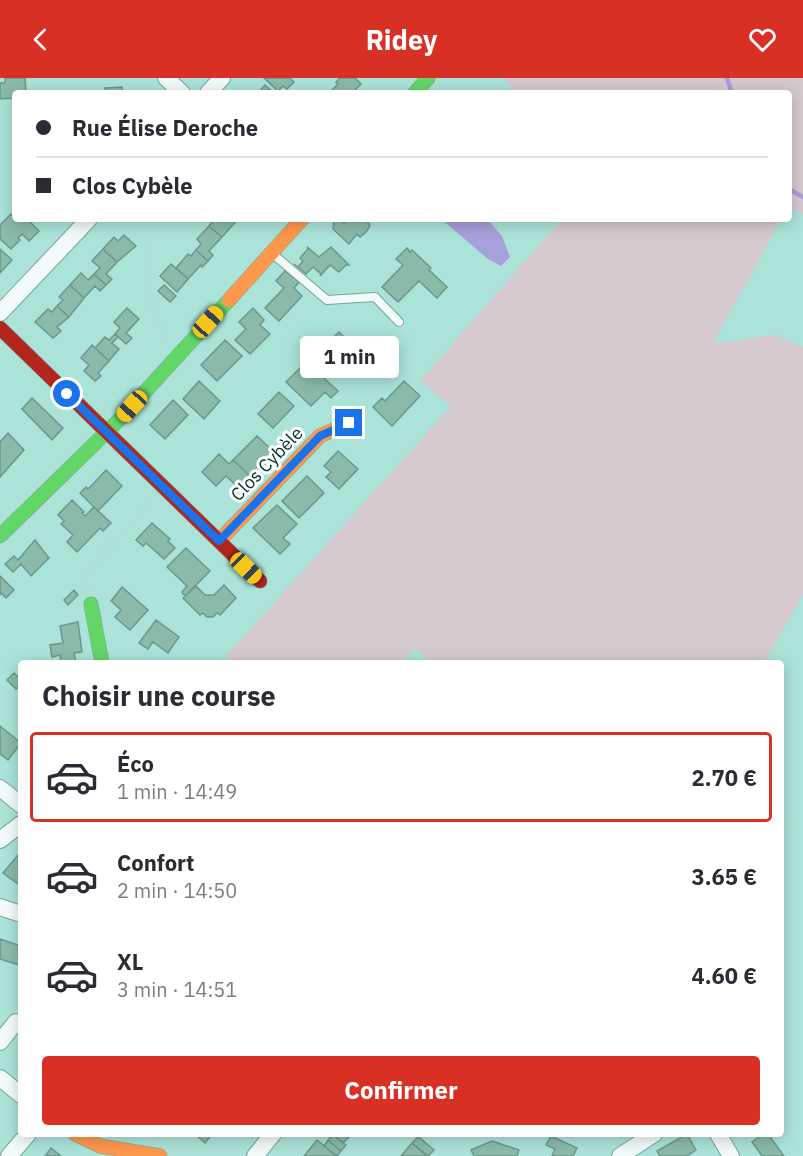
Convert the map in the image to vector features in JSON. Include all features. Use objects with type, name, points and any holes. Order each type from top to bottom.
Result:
[{"type":"street","points":[[166,78],[179,90]]},
{"type":"street","points":[[211,90],[222,78]]},
{"type":"street","points":[[418,90],[428,78]]},
{"type":"street","points":[[0,313],[86,222]]},
{"type":"street","points":[[0,536],[106,432],[299,222]]},
{"type":"street","points":[[0,328],[260,581]]},
{"type":"street","name":"Clos Cybèle","points":[[219,541],[320,436],[349,423]]},
{"type":"street","points":[[91,604],[101,660]]},
{"type":"street","points":[[0,788],[18,803]]},
{"type":"street","points":[[0,840],[18,826]]},
{"type":"street","points":[[0,907],[18,913]]},
{"type":"street","points":[[0,1042],[16,1022]]},
{"type":"street","points":[[0,1078],[18,1093]]},
{"type":"street","points":[[9,1156],[25,1137]]},
{"type":"street","points":[[255,1156],[271,1137]]},
{"type":"street","points":[[620,1156],[649,1137]]},
{"type":"street","points":[[720,1137],[731,1156]]},
{"type":"street","points":[[91,1143],[160,1156]]},
{"type":"lane","points":[[271,253],[327,300],[375,297],[399,322]]},
{"type":"path","points":[[145,222],[148,236],[149,296],[158,327],[176,357]]},
{"type":"path","points":[[91,604],[84,574],[165,489]]},
{"type":"shaded area","points":[[505,78],[803,78],[803,214],[792,208],[792,90],[513,90]]},
{"type":"shaded area","points":[[445,222],[490,222],[502,236],[510,257],[501,266],[488,259]]},
{"type":"shaded area","points":[[559,222],[779,222],[713,344],[775,335],[803,346],[803,595],[766,660],[428,660],[415,648],[403,660],[231,660],[226,656],[451,406],[420,381]]},
{"type":"building","points":[[5,78],[25,78],[26,90],[12,90],[12,98],[0,99],[0,83],[5,83]]},
{"type":"building","points":[[264,78],[290,78],[294,82],[287,89],[283,86],[277,90]]},
{"type":"building","points":[[340,78],[355,78],[361,84],[355,90],[332,90],[338,84],[336,82]]},
{"type":"building","points":[[265,85],[271,90],[261,90]]},
{"type":"building","points":[[122,87],[122,90],[105,90],[105,88]]},
{"type":"building","points":[[11,214],[12,222],[30,222],[39,231],[29,241],[22,234],[18,238],[20,240],[11,249],[0,239],[0,225]]},
{"type":"building","points":[[212,222],[235,222],[222,237],[209,226]]},
{"type":"building","points":[[334,222],[369,222],[370,226],[360,237],[357,234],[349,244],[333,229]]},
{"type":"building","points":[[209,226],[222,237],[209,251],[213,255],[208,261],[196,250],[201,244],[197,239]]},
{"type":"building","points":[[124,235],[136,246],[117,262],[103,249],[114,237],[118,241]]},
{"type":"building","points":[[307,247],[319,257],[331,247],[349,265],[339,272],[330,265],[320,276],[321,274],[313,267],[306,274],[294,264],[298,267],[303,261],[300,258],[308,249]]},
{"type":"building","points":[[407,248],[431,268],[429,270],[447,287],[437,298],[419,281],[398,302],[382,287],[403,265],[396,259]]},
{"type":"building","points":[[0,249],[12,260],[0,273]]},
{"type":"building","points":[[103,249],[117,262],[106,274],[112,279],[106,285],[94,274],[100,268],[92,261]]},
{"type":"building","points":[[196,250],[208,261],[188,279],[176,268],[188,254],[191,256]]},
{"type":"building","points":[[171,264],[188,279],[177,292],[160,276]]},
{"type":"building","points":[[285,271],[299,282],[294,288],[302,296],[279,321],[265,308],[284,288],[276,281]]},
{"type":"building","points":[[81,273],[88,280],[94,274],[106,285],[100,291],[95,286],[84,298],[70,285]]},
{"type":"building","points":[[70,285],[84,298],[69,317],[57,306],[63,300],[59,297]]},
{"type":"building","points":[[164,285],[176,296],[170,302],[158,291]]},
{"type":"building","points":[[57,306],[69,317],[57,327],[61,331],[53,338],[35,322],[48,309],[52,312]]},
{"type":"building","points":[[127,308],[139,319],[126,333],[132,338],[126,344],[115,334],[120,328],[114,322]]},
{"type":"building","points":[[253,308],[264,320],[260,325],[270,334],[250,354],[235,340],[246,329],[239,322]]},
{"type":"building","points":[[339,332],[359,352],[347,365],[326,345]]},
{"type":"building","points":[[115,334],[118,337],[112,343],[119,349],[109,361],[95,348],[105,337],[109,340]]},
{"type":"building","points":[[225,340],[242,356],[217,381],[201,365]]},
{"type":"building","points":[[92,345],[109,361],[98,373],[101,376],[95,381],[84,371],[89,365],[81,358]]},
{"type":"building","points":[[301,367],[310,376],[315,370],[338,391],[331,398],[325,392],[311,406],[286,382]]},
{"type":"building","points":[[199,381],[220,401],[204,419],[183,399]]},
{"type":"building","points":[[404,381],[420,396],[392,426],[373,407],[382,398],[385,401]]},
{"type":"building","points":[[279,392],[294,406],[273,428],[258,414]]},
{"type":"building","points":[[32,398],[63,428],[52,440],[22,409]]},
{"type":"building","points":[[173,400],[188,415],[165,439],[150,425]]},
{"type":"building","points":[[8,433],[24,450],[0,477],[0,442]]},
{"type":"building","points":[[257,436],[275,453],[251,477],[233,460]]},
{"type":"building","points":[[338,451],[358,469],[339,489],[326,477],[331,472],[324,466]]},
{"type":"building","points":[[219,454],[229,464],[233,460],[251,477],[240,489],[226,476],[216,486],[202,472]]},
{"type":"building","points":[[106,470],[122,486],[98,511],[80,493],[86,487],[88,489]]},
{"type":"building","points":[[307,476],[324,493],[299,518],[282,501]]},
{"type":"building","points":[[72,500],[85,516],[94,507],[111,523],[103,531],[100,528],[77,552],[67,542],[73,535],[61,524],[64,521],[58,515]]},
{"type":"building","points":[[277,505],[297,524],[283,538],[290,544],[280,554],[253,528]]},
{"type":"building","points":[[152,523],[170,539],[168,541],[175,548],[164,559],[146,543],[143,546],[136,540]]},
{"type":"building","points":[[35,540],[49,558],[31,576],[21,564],[13,572],[5,564],[14,556],[18,560]]},
{"type":"building","points":[[186,548],[210,571],[185,596],[182,592],[187,586],[167,567]]},
{"type":"building","points":[[0,576],[14,590],[6,598],[1,593],[0,595]]},
{"type":"building","points":[[224,585],[236,598],[220,615],[217,613],[213,617],[207,617],[203,613],[200,615],[183,598],[196,586],[205,595],[214,595]]},
{"type":"building","points":[[122,587],[148,610],[130,630],[115,617],[121,610],[111,601]]},
{"type":"building","points":[[74,590],[78,595],[68,605],[64,600]]},
{"type":"building","points":[[156,620],[179,637],[168,653],[153,642],[148,649],[139,643]]},
{"type":"building","points":[[78,622],[82,652],[74,653],[75,660],[61,660],[60,655],[52,657],[50,645],[63,643],[60,626]]},
{"type":"building","points":[[14,673],[18,677],[18,687],[16,689],[7,680]]},
{"type":"building","points":[[0,726],[18,741],[18,747],[8,760],[0,754]]},
{"type":"building","points":[[18,855],[18,884],[3,873]]},
{"type":"building","points":[[0,939],[18,945],[18,965],[0,959]]},
{"type":"building","points":[[198,1137],[210,1137],[205,1143]]},
{"type":"building","points":[[336,1137],[349,1137],[343,1143]]},
{"type":"building","points":[[336,1137],[346,1145],[341,1151],[328,1140]]},
{"type":"building","points":[[550,1137],[553,1137],[577,1148],[573,1156],[552,1156],[555,1149],[546,1145]]},
{"type":"building","points":[[682,1137],[689,1137],[696,1150],[687,1156],[660,1156],[657,1151]]},
{"type":"building","points":[[759,1137],[770,1137],[784,1156],[762,1156],[752,1142]]},
{"type":"building","points":[[417,1138],[434,1150],[428,1156],[412,1143]]},
{"type":"building","points":[[317,1140],[335,1155],[335,1156],[304,1156]]},
{"type":"building","points":[[328,1140],[341,1151],[337,1156],[324,1146]]},
{"type":"building","points":[[492,1141],[519,1150],[517,1156],[474,1156],[471,1150]]},
{"type":"building","points":[[412,1143],[427,1156],[401,1156]]},
{"type":"building","points":[[51,1148],[61,1156],[45,1156]]},
{"type":"waterway","points":[[727,78],[731,90]]},
{"type":"waterway","points":[[792,191],[803,197]]},
{"type":"traffic: fast","points":[[418,90],[428,78]]},
{"type":"traffic: fast","points":[[0,536],[120,419],[229,300]]},
{"type":"traffic: fast","points":[[91,604],[101,660]]},
{"type":"traffic: slow","points":[[229,300],[299,222]]},
{"type":"traffic: slow","points":[[219,541],[320,436],[349,423]]},
{"type":"traffic: slow","points":[[81,1137],[100,1146],[160,1156]]},
{"type":"traffic: jam","points":[[0,328],[260,581]]},
{"type":"route","points":[[67,394],[219,541],[320,436],[349,423]]}]
